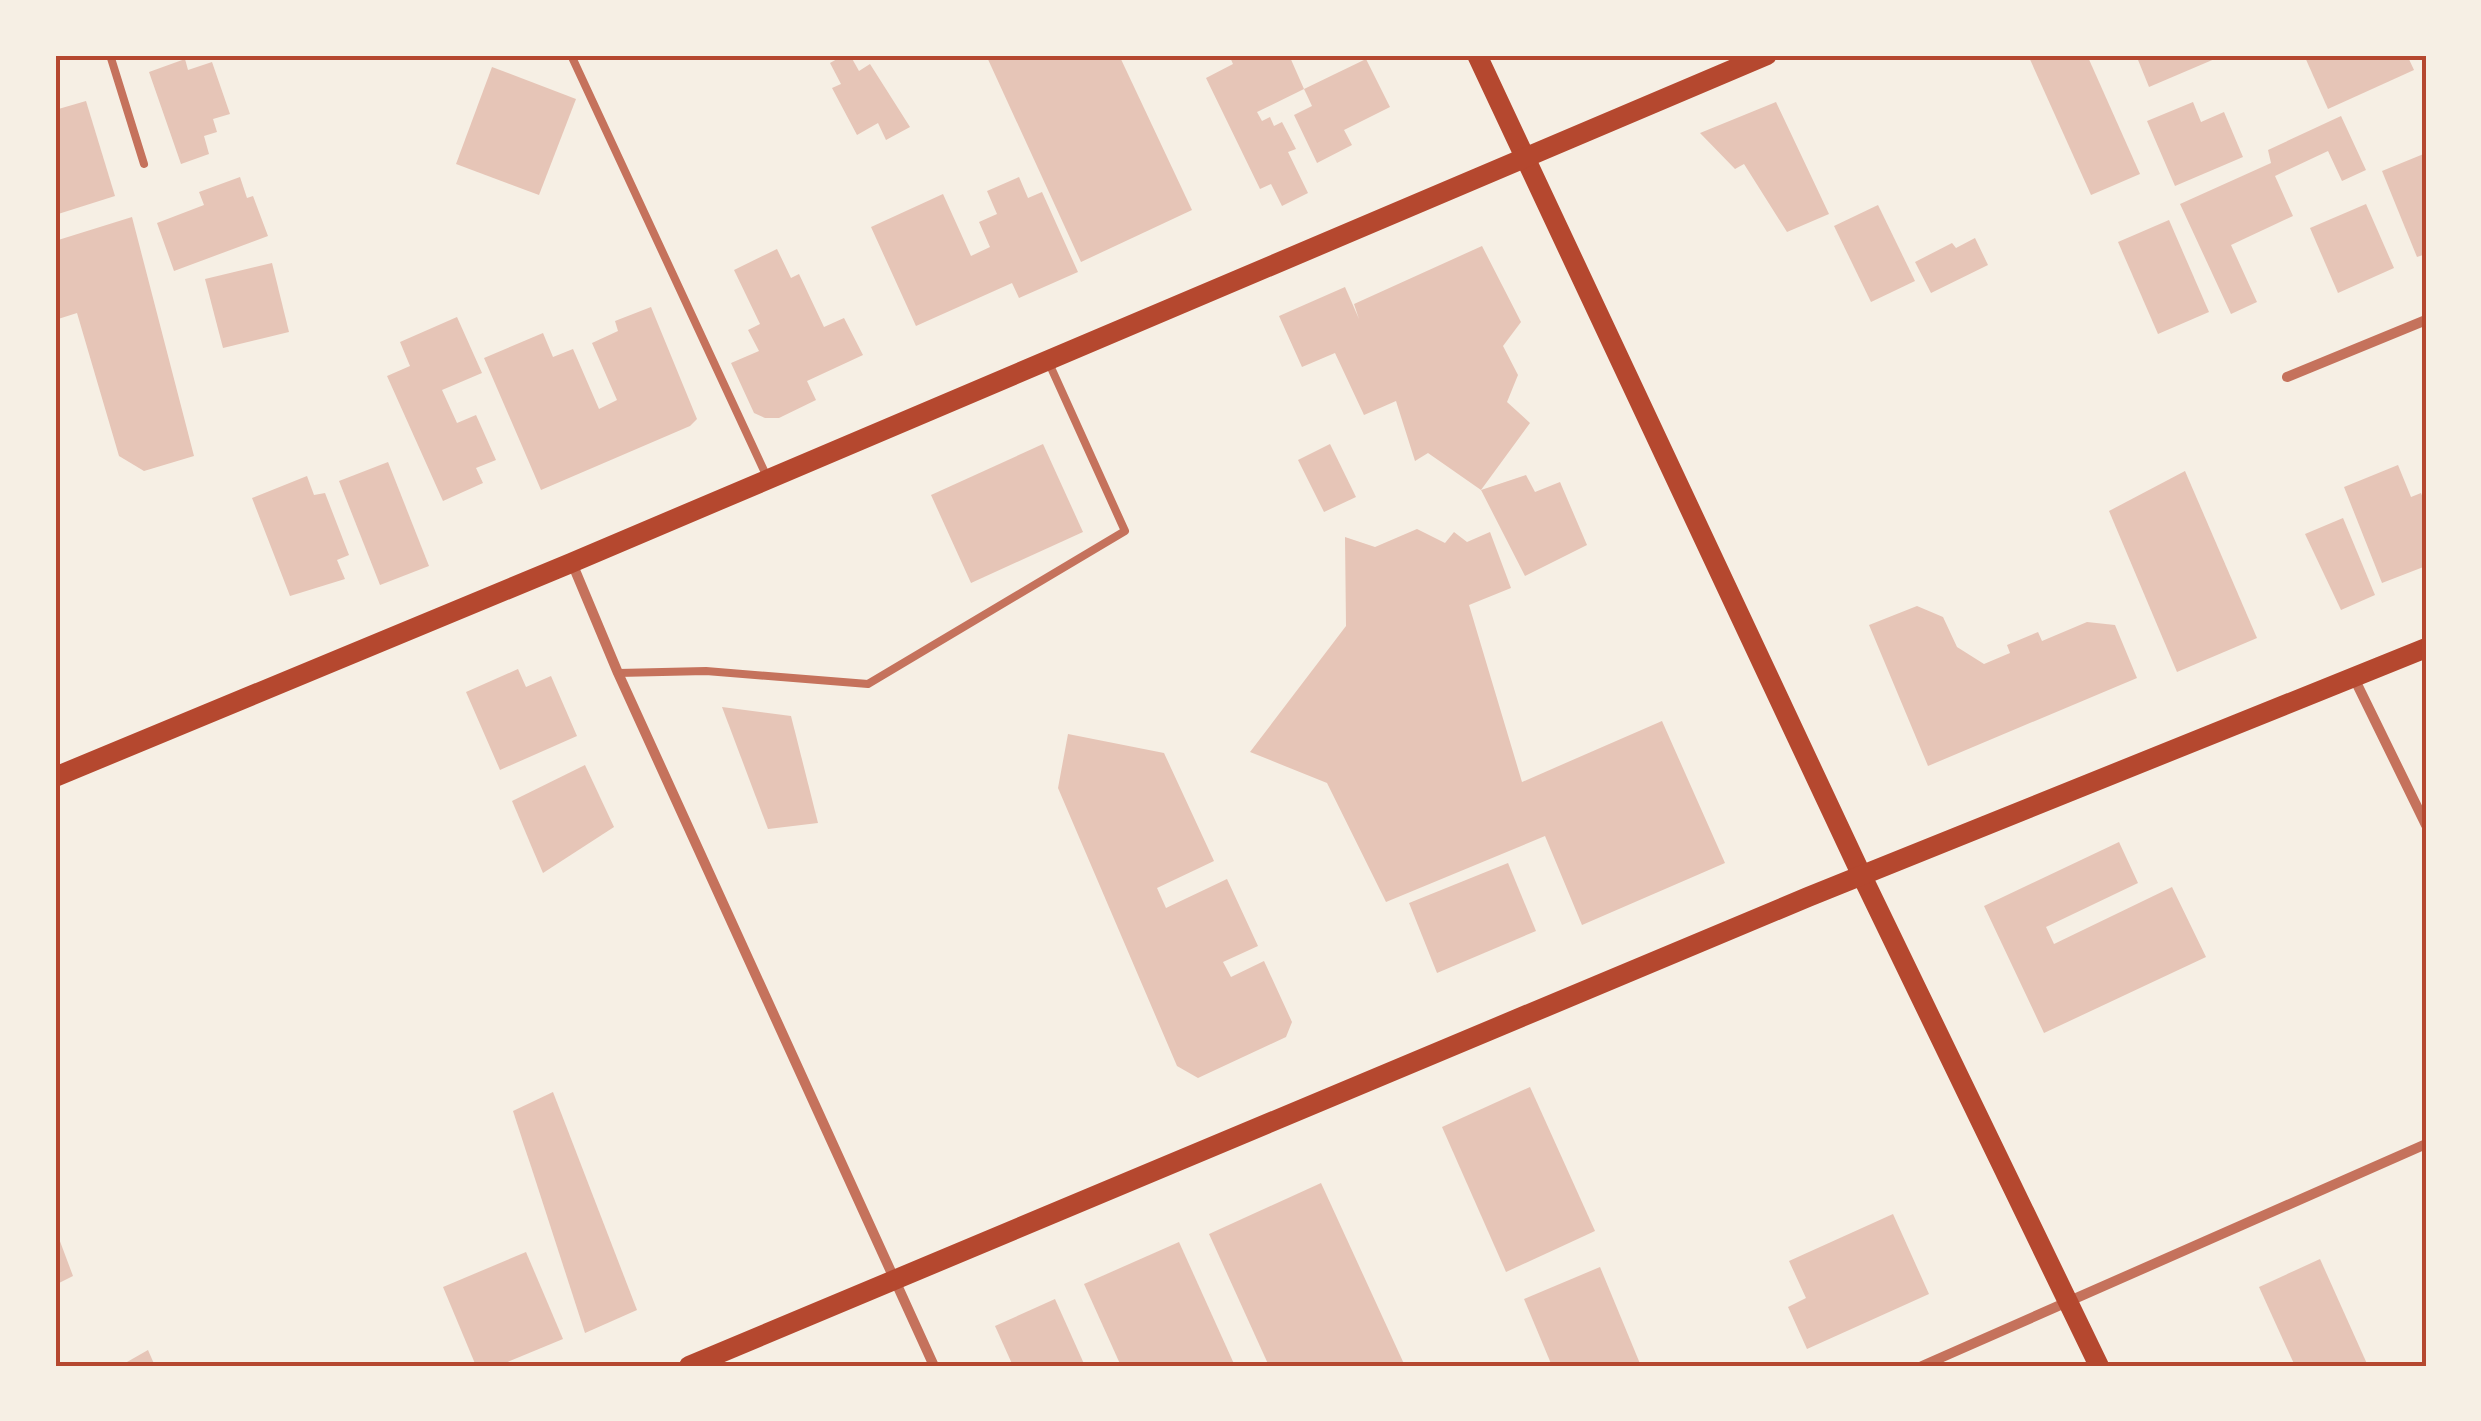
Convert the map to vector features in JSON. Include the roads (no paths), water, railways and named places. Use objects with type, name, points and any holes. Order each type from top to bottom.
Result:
[{"type":"main road","points":[[1477,55],[1862,876],[2099,1366]]},
{"type":"main road","points":[[55,776],[571,562],[1767,55]]},
{"type":"main road","points":[[689,1366],[1862,876],[2426,648]]},
{"type":"street","points":[[2287,377],[2426,320]]},
{"type":"street","points":[[571,562],[934,1366]]},
{"type":"street","points":[[2354,678],[2426,825]]},
{"type":"street","points":[[1922,1366],[2426,1144]]},
{"type":"lane","points":[[110,55],[144,164]]},
{"type":"lane","points":[[571,55],[768,478]]},
{"type":"lane","points":[[618,673],[706,671],[868,684],[1125,531],[1048,361]]}]
